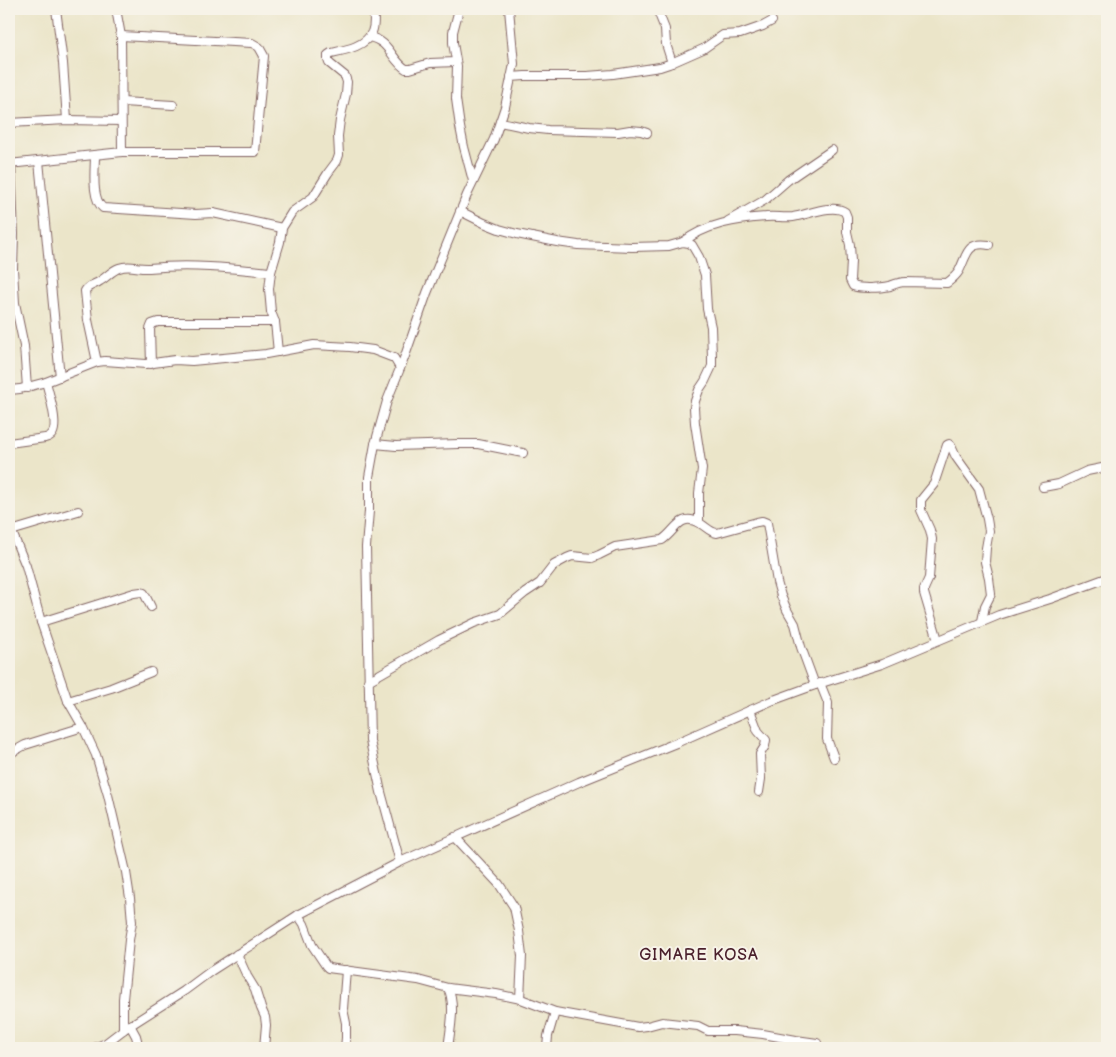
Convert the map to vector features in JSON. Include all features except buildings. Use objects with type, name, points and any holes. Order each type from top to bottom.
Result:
[{"type":"street","points":[[56,9],[63,63],[67,120]]},
{"type":"street","points":[[116,9],[121,36],[122,152]]},
{"type":"street","points":[[278,352],[269,289],[271,272],[282,228],[292,212],[313,197],[338,159],[338,136],[347,82],[345,76],[329,62],[328,55],[358,45],[372,35],[374,25],[373,9]]},
{"type":"street","points":[[459,9],[453,38],[456,62],[456,92],[460,127],[473,181]]},
{"type":"street","points":[[400,862],[381,792],[370,741],[366,547],[369,477],[375,444],[387,401],[427,293],[473,181],[494,139],[505,107],[514,64],[509,9]]},
{"type":"street","points":[[658,9],[665,29],[666,44],[672,63]]},
{"type":"street","points":[[511,77],[587,76],[660,67],[703,49],[719,37],[740,34],[772,21]]},
{"type":"street","points":[[372,35],[388,48],[398,62],[406,69],[436,62],[456,62]]},
{"type":"street","points":[[27,388],[24,346],[15,304],[12,268],[14,234],[10,164],[122,152],[255,152],[264,56],[260,47],[252,43],[121,36]]},
{"type":"street","points":[[122,102],[173,105]]},
{"type":"street","points":[[9,123],[67,120],[121,121]]},
{"type":"street","points":[[500,122],[548,130],[618,132],[630,130],[647,133]]},
{"type":"street","points":[[727,222],[729,219],[765,200],[788,180],[832,150]]},
{"type":"street","points":[[95,155],[95,196],[98,204],[103,208],[196,214],[213,213],[282,228]]},
{"type":"street","points":[[39,162],[60,377]]},
{"type":"street","points":[[460,211],[484,223],[517,234],[578,245],[632,247],[669,246],[683,242],[703,229],[727,222],[767,217],[791,217],[834,208],[841,209],[845,212],[850,245],[850,280],[853,286],[859,287],[890,286],[899,282],[947,283],[957,274],[965,254],[973,246],[976,244],[989,244]]},
{"type":"street","points":[[683,242],[692,245],[699,257],[705,275],[707,309],[711,327],[712,366],[706,381],[699,390],[694,408],[702,469],[699,493],[699,522]]},
{"type":"street","points":[[97,362],[88,320],[85,291],[87,287],[101,281],[110,272],[131,266],[147,268],[180,265],[271,272]]},
{"type":"street","points":[[151,364],[150,329],[152,324],[158,322],[274,322]]},
{"type":"street","points":[[9,390],[27,388],[97,362],[105,361],[151,364],[175,360],[192,361],[266,354],[314,344],[363,348],[394,358],[405,356]]},
{"type":"street","points":[[394,358],[400,368]]},
{"type":"street","points":[[9,443],[45,438],[52,433],[54,426],[53,413],[46,382]]},
{"type":"street","points":[[375,444],[396,446],[478,444],[523,453]]},
{"type":"street","points":[[938,640],[924,593],[929,578],[932,538],[920,505],[920,500],[934,484],[947,445],[949,444],[979,489],[987,519],[989,531],[985,562],[990,578],[991,594],[985,606],[982,621]]},
{"type":"street","points":[[1043,487],[1059,484],[1087,471],[1107,467]]},
{"type":"street","points":[[78,511],[10,528],[26,566],[41,622],[68,701],[96,755],[108,795],[126,872],[132,922],[123,999],[127,1027],[136,1036],[139,1048]]},
{"type":"street","points":[[368,681],[439,640],[474,623],[500,614],[540,583],[554,565],[567,558],[572,556],[592,558],[615,547],[662,540],[677,524],[688,520],[699,522],[710,532],[717,533],[762,521],[767,523],[781,596],[795,624],[801,646],[817,684],[828,703],[827,739],[834,758]]},
{"type":"street","points":[[94,1048],[106,1043],[127,1027],[298,915],[400,862],[771,700],[882,664],[982,621],[1107,578]]},
{"type":"street","points":[[41,622],[141,592],[144,593],[151,607]]},
{"type":"street","points":[[68,701],[111,688],[151,672]]},
{"type":"street","points":[[750,710],[758,731],[766,740],[760,754],[761,779],[758,792]]},
{"type":"street","points":[[9,754],[25,745],[83,727]]},
{"type":"street","points":[[455,837],[499,884],[514,907],[522,956],[520,999]]},
{"type":"street","points":[[298,915],[304,924],[312,945],[326,967],[418,980],[448,988],[496,994],[520,999],[555,1012],[638,1027],[662,1022],[698,1026],[708,1030],[763,1034],[817,1042]]},
{"type":"street","points":[[237,954],[255,989],[265,1017],[264,1048]]},
{"type":"street","points":[[345,1048],[346,970]]},
{"type":"street","points":[[448,988],[451,993],[448,1048]]},
{"type":"street","points":[[548,1048],[548,1036],[555,1012]]},
{"type":"district","name":"GIMARE KOSA","points":[[699,954]]}]
